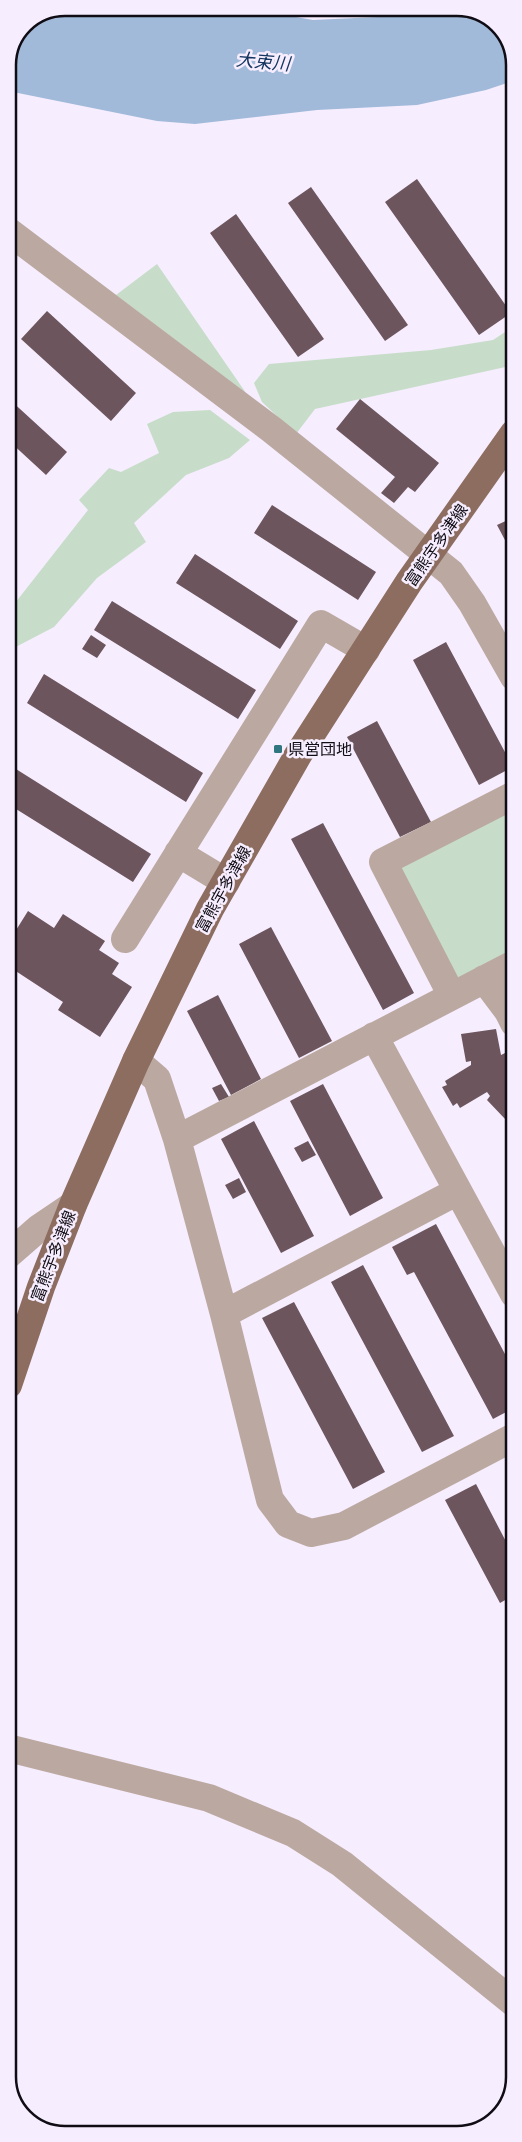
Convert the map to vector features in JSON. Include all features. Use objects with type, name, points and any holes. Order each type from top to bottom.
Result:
[{"type":"main road","name":"富熊宇多津線","points":[[16,1360],[72,1205],[136,1061],[210,909],[298,756],[428,554],[506,444]]},
{"type":"street","points":[[16,237],[271,429],[451,573],[472,603],[506,663]]},
{"type":"street","points":[[125,939],[320,624],[366,650]]},
{"type":"street","points":[[452,996],[383,862],[506,799]]},
{"type":"street","points":[[178,853],[226,882]]},
{"type":"street","points":[[177,1139],[506,968]]},
{"type":"street","points":[[484,979],[506,1008]]},
{"type":"street","points":[[374,1036],[506,1279]]},
{"type":"street","points":[[136,1061],[157,1079],[177,1139],[224,1314],[270,1500],[288,1524],[311,1533],[344,1526],[506,1441]]},
{"type":"street","points":[[224,1314],[458,1191]]},
{"type":"street","points":[[16,1248],[39,1228],[72,1205]]},
{"type":"street","points":[[16,1750],[209,1798],[293,1832],[342,1864],[506,1997]]},
{"type":"green space","points":[[157,264],[246,393],[116,295]]},
{"type":"green space","points":[[506,331],[506,367],[315,409],[296,434],[262,402],[254,383],[269,364],[431,350],[493,340]]},
{"type":"green space","points":[[210,410],[250,440],[229,458],[186,475],[134,523],[146,542],[97,578],[54,627],[16,647],[16,602],[88,510],[79,500],[109,468],[121,472],[159,453],[147,424],[173,412]]},
{"type":"green space","points":[[506,813],[506,953],[454,980],[396,871]]},
{"type":"water","name":"大束川","points":[[65,16],[291,16],[313,20],[399,16],[460,16],[476,20],[489,28],[499,41],[505,56],[506,83],[486,90],[417,105],[317,110],[195,124],[157,121],[16,93],[17,56],[24,38],[38,24],[56,17]]},
{"type":"building","points":[[417,179],[506,306],[506,316],[479,335],[385,202]]},
{"type":"building","points":[[311,187],[408,325],[385,341],[288,203]]},
{"type":"building","points":[[236,214],[324,339],[298,357],[210,233]]},
{"type":"building","points":[[47,311],[136,393],[111,421],[21,339]]},
{"type":"building","points":[[360,399],[439,463],[415,492],[408,487],[394,503],[381,493],[395,477],[336,429]]},
{"type":"building","points":[[16,405],[67,452],[46,475],[16,447]]},
{"type":"building","points":[[272,505],[376,572],[358,600],[254,533]]},
{"type":"building","points":[[506,521],[506,542],[497,525]]},
{"type":"building","points":[[195,554],[298,621],[280,649],[176,583]]},
{"type":"building","points":[[112,601],[256,690],[238,719],[94,630]]},
{"type":"building","points":[[91,635],[106,645],[97,658],[82,649]]},
{"type":"building","points":[[446,642],[506,754],[506,771],[479,785],[413,660]]},
{"type":"building","points":[[44,674],[203,773],[186,802],[27,703]]},
{"type":"building","points":[[377,721],[431,822],[400,837],[347,737]]},
{"type":"building","points":[[16,769],[151,854],[133,882],[16,809]]},
{"type":"building","points":[[323,823],[414,993],[383,1010],[291,839]]},
{"type":"building","points":[[28,911],[54,928],[63,914],[105,941],[99,950],[119,963],[112,974],[132,987],[100,1037],[58,1010],[63,1002],[16,971],[16,930]]},
{"type":"building","points":[[271,927],[332,1041],[299,1058],[239,944]]},
{"type":"building","points":[[218,995],[261,1079],[231,1095],[187,1011]]},
{"type":"building","points":[[496,1029],[501,1055],[506,1052],[506,1120],[487,1100],[490,1096],[487,1092],[460,1108],[457,1103],[453,1106],[442,1087],[447,1085],[445,1081],[471,1065],[471,1061],[466,1062],[461,1034]]},
{"type":"building","points":[[221,1084],[229,1097],[219,1101],[212,1088]]},
{"type":"building","points":[[323,1084],[383,1198],[350,1216],[290,1101]]},
{"type":"building","points":[[254,1121],[314,1236],[281,1253],[221,1139]]},
{"type":"building","points":[[308,1141],[316,1155],[302,1162],[294,1148]]},
{"type":"building","points":[[239,1178],[246,1192],[233,1199],[225,1185]]},
{"type":"building","points":[[436,1224],[506,1356],[506,1412],[493,1419],[414,1272],[407,1275],[392,1247]]},
{"type":"building","points":[[363,1265],[454,1436],[422,1452],[331,1282]]},
{"type":"building","points":[[294,1302],[385,1472],[353,1489],[262,1318]]},
{"type":"building","points":[[476,1484],[506,1542],[506,1600],[500,1603],[445,1500]]},
{"type":"place","name":"県営団地","points":[[278,749]]}]
